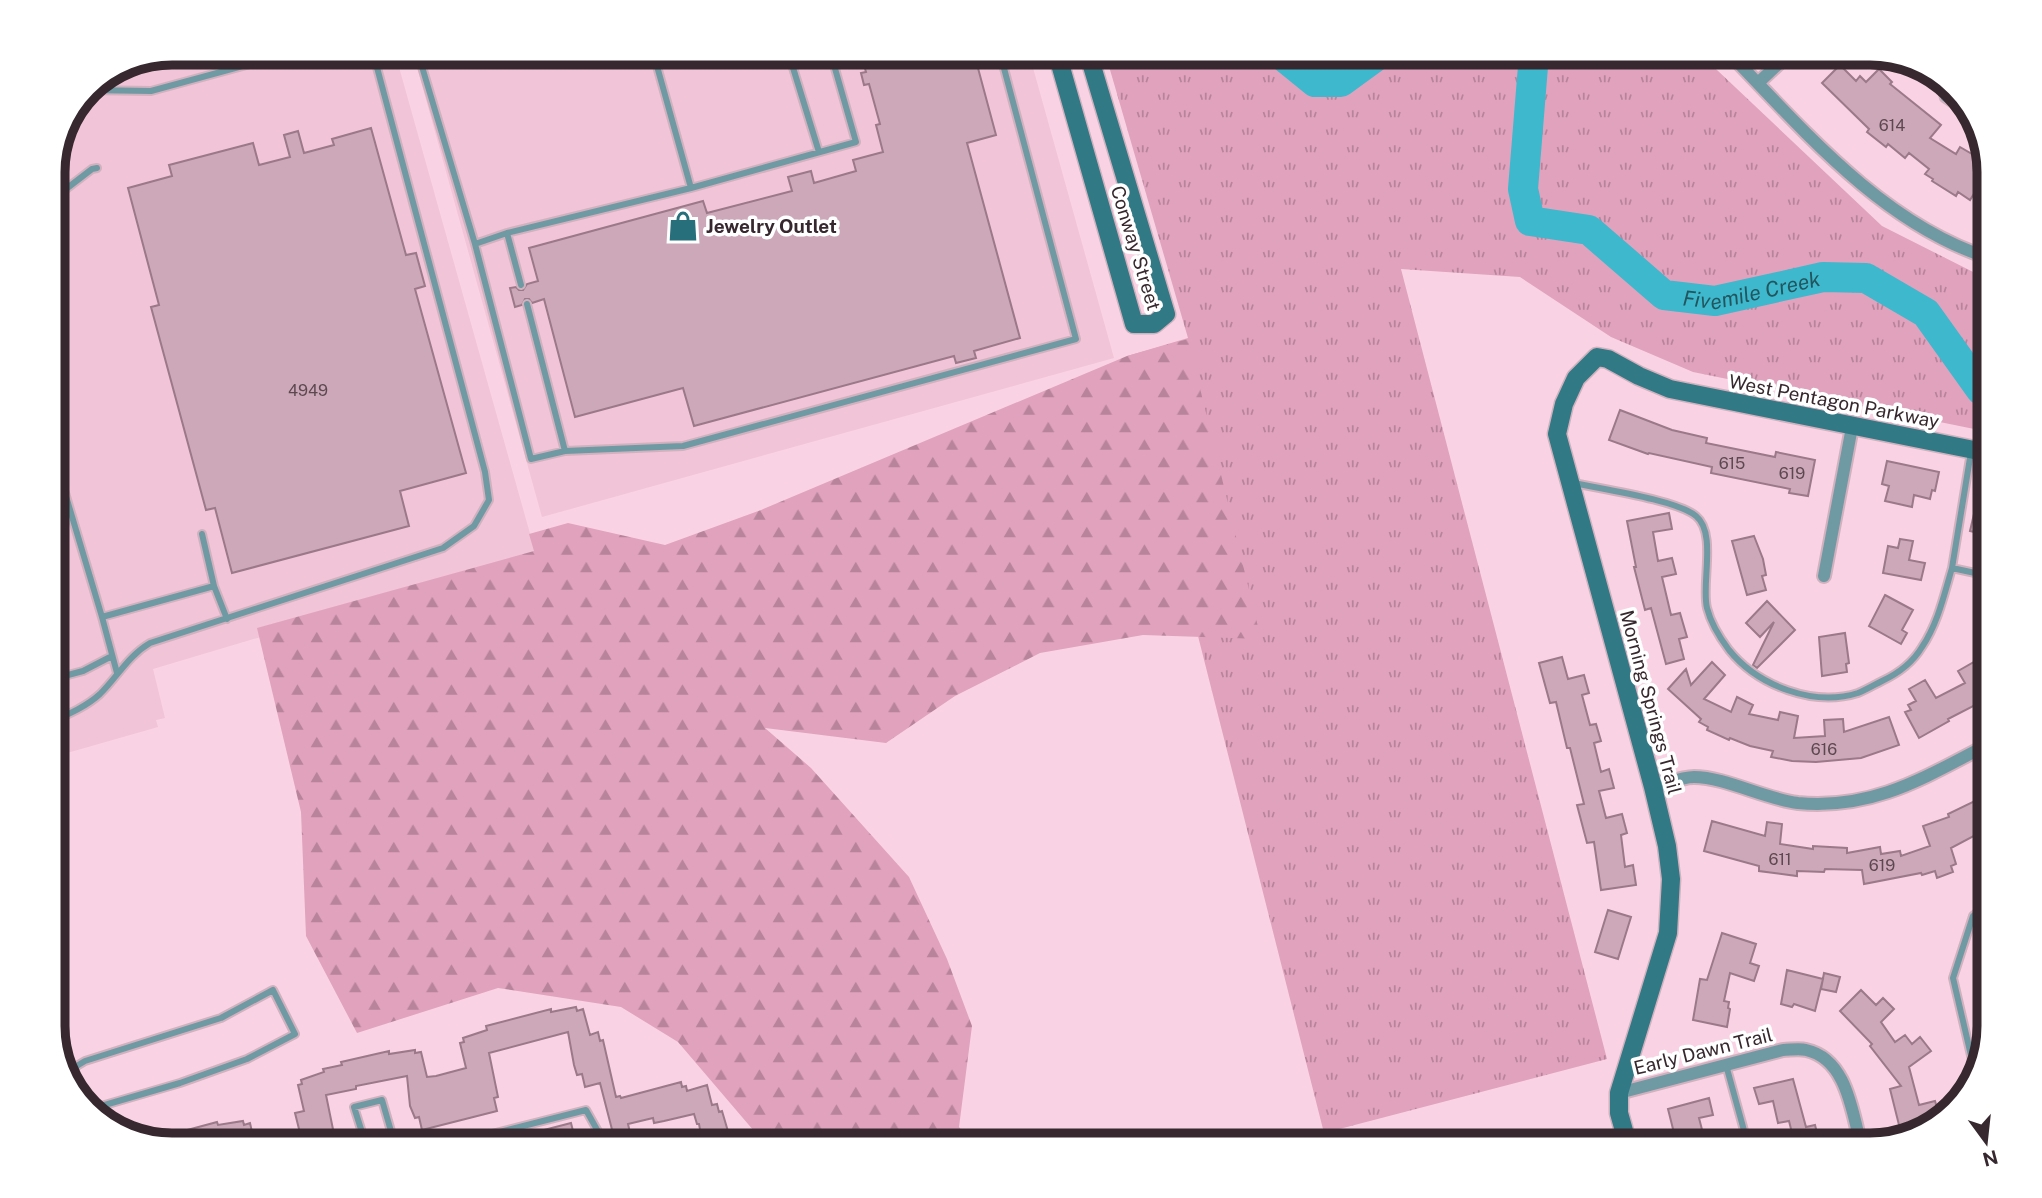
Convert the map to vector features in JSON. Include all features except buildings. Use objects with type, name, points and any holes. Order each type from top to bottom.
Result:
[{"type":"street","name":"Conway Street","points":[[1060,65],[1134,324],[1154,324],[1166,314],[1091,65]]},
{"type":"street","points":[[1740,65],[1824,150],[1883,201],[1940,237],[1977,253]]},
{"type":"street","points":[[1758,83],[1777,65]]},
{"type":"street","name":"Morning Springs Trail","points":[[1624,1133],[1619,1113],[1619,1093],[1668,933],[1671,879],[1667,846],[1653,788],[1558,434],[1564,404],[1576,378],[1597,357],[1608,359],[1670,389]]},
{"type":"street","name":"West Pentagon Parkway","points":[[1670,389],[1977,450]]},
{"type":"street","points":[[1824,576],[1852,427]]},
{"type":"street","points":[[1653,788],[1693,777],[1710,779],[1768,797],[1798,803],[1839,804],[1877,797],[1909,785],[1977,750]]},
{"type":"street","name":"Early Dawn Trail","points":[[1619,1093],[1783,1050],[1805,1050],[1822,1057],[1837,1070],[1857,1133]]},
{"type":"lane","points":[[103,90],[150,91],[246,65]]},
{"type":"lane","points":[[65,716],[100,694],[137,651],[150,643],[443,548],[474,526],[489,500],[485,472],[375,65]]},
{"type":"lane","points":[[421,65],[475,244],[531,459],[565,451],[683,446],[1076,339],[1003,65]]},
{"type":"lane","points":[[657,65],[691,188]]},
{"type":"lane","points":[[792,65],[818,152]]},
{"type":"lane","points":[[475,244],[507,233],[691,188],[856,142],[834,65]]},
{"type":"lane","points":[[1943,93],[1944,99],[1954,106]]},
{"type":"lane","points":[[65,190],[97,168]]},
{"type":"lane","points":[[507,233],[521,285]]},
{"type":"lane","points":[[527,304],[565,451]]},
{"type":"lane","points":[[1571,482],[1677,506],[1698,517],[1707,536],[1706,608],[1718,636],[1737,659],[1759,677],[1795,693],[1828,697],[1858,693],[1896,674],[1922,649],[1938,618],[1977,464]]},
{"type":"lane","points":[[65,493],[117,673]]},
{"type":"lane","points":[[202,534],[214,586],[227,619]]},
{"type":"lane","points":[[1952,568],[1977,573]]},
{"type":"lane","points":[[102,617],[214,586]]},
{"type":"lane","points":[[65,676],[83,671],[112,656]]},
{"type":"lane","points":[[1972,1059],[1953,978],[1973,916],[1977,913]]},
{"type":"lane","points":[[73,1068],[85,1061],[221,1018],[273,990],[295,1034],[247,1059],[180,1083],[101,1106]]},
{"type":"lane","points":[[1726,1065],[1744,1133]]},
{"type":"lane","points":[[362,1133],[354,1107],[382,1100],[391,1133]]},
{"type":"lane","points":[[498,1133],[586,1110],[599,1133]]},
{"type":"shaded area","points":[[398,65],[536,555],[153,669],[165,718],[156,720],[158,727],[65,754],[65,165],[68,144],[83,112],[96,96],[112,83],[151,67]]},
{"type":"shaded area","points":[[416,65],[1032,65],[1114,358],[542,517]]},
{"type":"green space","points":[[1109,65],[1712,65],[1882,226],[1977,274],[1977,430],[1693,372],[1611,337],[1520,277],[1401,269],[1607,1059],[1324,1133],[1127,356],[1188,338]]},
{"type":"green space","points":[[1188,339],[1261,639],[1143,635],[1040,653],[955,696],[886,743],[765,728],[811,768],[909,877],[947,959],[972,1026],[959,1127],[964,1133],[756,1133],[678,1042],[621,1007],[498,988],[357,1033],[306,936],[301,812],[257,628],[534,551],[529,534],[568,523],[665,545],[761,510],[1127,356]]},
{"type":"waterway","name":"Fivemile Creek","points":[[1294,65],[1315,82],[1341,82],[1364,65]]},
{"type":"waterway","name":"Fivemile Creek","points":[[1533,65],[1523,189],[1530,221],[1589,230],[1664,295],[1715,301],[1823,277],[1866,278],[1926,313],[1977,384]]},
{"type":"place","name":"Jewelry Outlet","points":[[683,226]]}]
